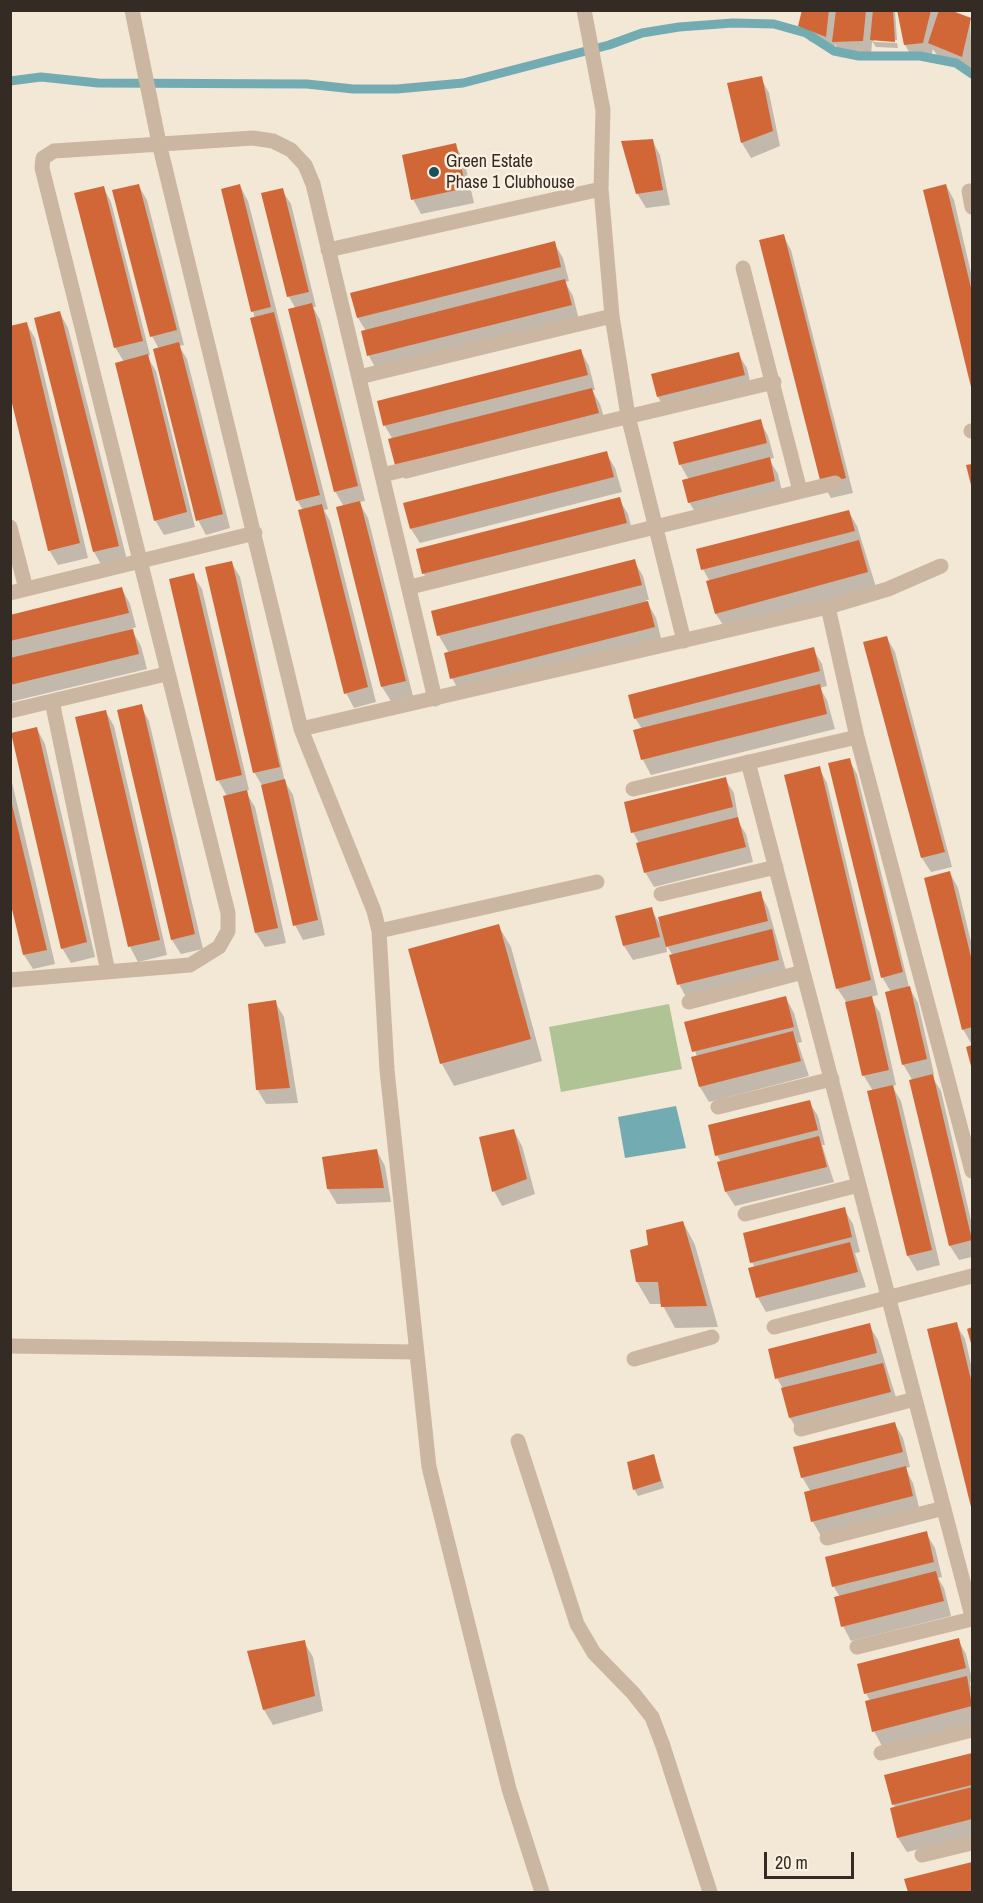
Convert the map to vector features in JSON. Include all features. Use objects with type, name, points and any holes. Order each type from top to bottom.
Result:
[{"type":"street","points":[[132,10],[159,143],[301,729],[374,911],[379,931],[387,1070],[415,1352],[429,1467],[509,1789],[542,1893]]},
{"type":"street","points":[[584,10],[603,110],[601,189],[612,316],[628,416],[684,641]]},
{"type":"street","points":[[10,980],[190,965],[219,946],[228,931],[228,913],[166,674],[141,561],[42,168],[43,158],[54,151],[253,138],[273,141],[291,150],[305,165],[313,184],[435,699]]},
{"type":"street","points":[[328,250],[601,189]]},
{"type":"street","points":[[969,190],[972,207]]},
{"type":"street","points":[[743,268],[774,382],[800,491]]},
{"type":"street","points":[[359,378],[612,316]]},
{"type":"street","points":[[382,475],[774,382]]},
{"type":"street","points":[[410,587],[835,483]]},
{"type":"street","points":[[10,526],[26,589]]},
{"type":"street","points":[[10,593],[255,533]]},
{"type":"street","points":[[301,729],[828,607],[888,589],[942,566]]},
{"type":"street","points":[[828,607],[857,737],[972,1171]]},
{"type":"street","points":[[10,711],[166,674]]},
{"type":"street","points":[[52,701],[108,972]]},
{"type":"street","points":[[633,789],[857,737]]},
{"type":"street","points":[[748,762],[972,1617],[857,1647]]},
{"type":"street","points":[[661,894],[776,867]]},
{"type":"street","points":[[379,931],[597,882]]},
{"type":"street","points":[[689,1002],[803,972]]},
{"type":"street","points":[[718,1107],[832,1079]]},
{"type":"street","points":[[745,1214],[859,1185]]},
{"type":"street","points":[[774,1327],[972,1276]]},
{"type":"street","points":[[634,1359],[712,1337]]},
{"type":"street","points":[[10,1346],[415,1352]]},
{"type":"street","points":[[801,1429],[915,1399]]},
{"type":"street","points":[[518,1441],[578,1624],[594,1653],[633,1694],[651,1717],[663,1746],[710,1893]]},
{"type":"street","points":[[827,1538],[944,1508]]},
{"type":"street","points":[[881,1753],[972,1730]]},
{"type":"street","points":[[922,1855],[972,1843]]},
{"type":"green space","points":[[669,1004],[682,1069],[561,1092],[549,1027]]},
{"type":"water","points":[[676,1106],[686,1148],[625,1158],[618,1117]]},
{"type":"building","points":[[802,10],[829,10],[826,37],[798,26]]},
{"type":"building","points":[[836,10],[866,10],[863,41],[832,42]]},
{"type":"building","points":[[873,10],[893,10],[895,42],[870,40]]},
{"type":"building","points":[[897,10],[931,10],[923,43],[904,45]]},
{"type":"building","points":[[939,10],[950,10],[971,18],[962,57],[928,43]]},
{"type":"building","points":[[762,76],[773,131],[741,143],[727,83]]},
{"type":"building","points":[[653,139],[663,190],[636,194],[621,141]]},
{"type":"building","name":"Green Estate Phase 1 Clubhouse","points":[[456,143],[466,188],[411,200],[402,155]]},
{"type":"building","points":[[139,184],[177,330],[150,337],[112,190]]},
{"type":"building","points":[[240,184],[271,307],[251,312],[221,189]]},
{"type":"building","points":[[946,184],[972,292],[972,391],[923,190]]},
{"type":"building","points":[[104,186],[143,341],[114,348],[74,193]]},
{"type":"building","points":[[283,188],[309,292],[287,297],[261,193]]},
{"type":"building","points":[[784,234],[846,478],[821,484],[759,240]]},
{"type":"building","points":[[555,241],[561,267],[357,318],[350,293]]},
{"type":"building","points":[[565,279],[572,305],[367,356],[361,331]]},
{"type":"building","points":[[312,303],[358,486],[334,492],[288,309]]},
{"type":"building","points":[[60,311],[119,546],[93,552],[34,318]]},
{"type":"building","points":[[274,312],[320,495],[296,501],[250,318]]},
{"type":"building","points":[[27,322],[80,543],[48,551],[10,395],[10,326]]},
{"type":"building","points":[[179,342],[223,514],[196,521],[153,349]]},
{"type":"building","points":[[581,349],[588,375],[383,426],[377,401]]},
{"type":"building","points":[[739,352],[745,375],[657,397],[651,374]]},
{"type":"building","points":[[148,354],[187,512],[154,521],[115,363]]},
{"type":"building","points":[[592,388],[599,413],[395,465],[388,439]]},
{"type":"building","points":[[761,419],[767,443],[679,465],[673,442]]},
{"type":"building","points":[[607,451],[614,477],[410,529],[403,503]]},
{"type":"building","points":[[770,457],[775,481],[688,503],[682,480]]},
{"type":"building","points":[[972,464],[972,489],[966,465]]},
{"type":"building","points":[[620,497],[627,523],[422,574],[416,549]]},
{"type":"building","points":[[360,501],[406,681],[381,687],[336,507]]},
{"type":"building","points":[[322,504],[368,687],[344,694],[298,510]]},
{"type":"building","points":[[849,510],[855,531],[701,570],[696,549]]},
{"type":"building","points":[[859,540],[868,572],[715,614],[706,581]]},
{"type":"building","points":[[635,559],[642,585],[437,636],[431,611]]},
{"type":"building","points":[[232,561],[280,767],[253,773],[205,567]]},
{"type":"building","points":[[194,573],[242,775],[216,781],[169,579]]},
{"type":"building","points":[[122,587],[129,613],[10,641],[10,615]]},
{"type":"building","points":[[648,601],[655,627],[450,679],[444,653]]},
{"type":"building","points":[[133,629],[139,654],[10,685],[10,658]]},
{"type":"building","points":[[887,636],[945,852],[921,858],[863,642]]},
{"type":"building","points":[[814,647],[820,671],[634,719],[628,695]]},
{"type":"building","points":[[820,684],[827,714],[641,760],[633,730]]},
{"type":"building","points":[[142,704],[195,934],[171,940],[117,710]]},
{"type":"building","points":[[106,710],[160,940],[128,947],[75,717]]},
{"type":"building","points":[[37,727],[87,942],[61,949],[11,733]]},
{"type":"building","points":[[850,758],[903,972],[881,978],[828,763]]},
{"type":"building","points":[[820,766],[871,980],[836,989],[784,775]]},
{"type":"building","points":[[726,777],[733,807],[631,833],[624,802]]},
{"type":"building","points":[[285,779],[318,920],[293,926],[261,785]]},
{"type":"building","points":[[247,790],[278,928],[255,933],[223,796]]},
{"type":"building","points":[[10,796],[47,950],[23,955],[10,901]]},
{"type":"building","points":[[738,817],[746,847],[644,873],[636,843]]},
{"type":"building","points":[[950,871],[972,961],[972,1027],[962,1030],[924,878]]},
{"type":"building","points":[[761,891],[768,921],[666,947],[658,917]]},
{"type":"building","points":[[652,907],[660,937],[623,946],[615,916]]},
{"type":"building","points":[[499,924],[531,1039],[440,1064],[408,949]]},
{"type":"building","points":[[772,929],[779,960],[677,985],[669,955]]},
{"type":"building","points":[[910,986],[927,1059],[902,1065],[885,992]]},
{"type":"building","points":[[786,996],[794,1027],[692,1052],[684,1022]]},
{"type":"building","points":[[872,996],[889,1070],[862,1076],[845,1002]]},
{"type":"building","points":[[276,1000],[290,1088],[256,1090],[248,1004]]},
{"type":"building","points":[[793,1031],[801,1061],[699,1087],[691,1057]]},
{"type":"building","points":[[972,1045],[972,1070],[966,1047]]},
{"type":"building","points":[[933,1074],[972,1240],[949,1246],[909,1080]]},
{"type":"building","points":[[893,1085],[932,1250],[907,1256],[867,1091]]},
{"type":"building","points":[[810,1100],[818,1130],[715,1156],[708,1125]]},
{"type":"building","points":[[514,1129],[527,1179],[492,1192],[479,1137]]},
{"type":"building","points":[[819,1136],[827,1167],[725,1192],[717,1162]]},
{"type":"building","points":[[377,1149],[384,1188],[327,1189],[322,1157]]},
{"type":"building","points":[[845,1207],[852,1237],[750,1263],[743,1233]]},
{"type":"building","points":[[683,1221],[707,1306],[661,1307],[658,1282],[636,1282],[630,1250],[648,1245],[646,1230]]},
{"type":"building","points":[[850,1242],[858,1272],[756,1298],[748,1268]]},
{"type":"building","points":[[957,1322],[972,1384],[972,1511],[927,1329]]},
{"type":"building","points":[[870,1323],[877,1353],[775,1379],[768,1349]]},
{"type":"building","points":[[972,1327],[972,1347],[967,1329]]},
{"type":"building","points":[[883,1363],[891,1392],[789,1418],[781,1388]]},
{"type":"building","points":[[895,1422],[903,1452],[801,1478],[793,1447]]},
{"type":"building","points":[[654,1454],[661,1481],[633,1490],[627,1462]]},
{"type":"building","points":[[906,1466],[913,1496],[811,1522],[804,1492]]},
{"type":"building","points":[[927,1531],[934,1562],[832,1587],[825,1557]]},
{"type":"building","points":[[936,1571],[944,1601],[841,1627],[834,1597]]},
{"type":"building","points":[[959,1638],[966,1668],[864,1694],[857,1664]]},
{"type":"building","points":[[305,1640],[315,1696],[263,1710],[247,1651]]},
{"type":"building","points":[[967,1676],[972,1706],[872,1732],[865,1701]]},
{"type":"building","points":[[972,1753],[972,1785],[892,1805],[884,1775]]},
{"type":"building","points":[[972,1787],[972,1819],[897,1838],[890,1808]]},
{"type":"building","points":[[972,1862],[972,1892],[908,1892],[904,1879]]},
{"type":"waterway","points":[[10,81],[41,77],[98,83],[307,84],[353,89],[397,89],[463,83],[609,45],[642,33],[679,27],[733,23],[774,24],[806,33],[834,51],[859,56],[920,56],[956,63],[972,74]]},
{"type":"place","name":"Green Estate Phase 1 Clubhouse","points":[[434,172]]}]
